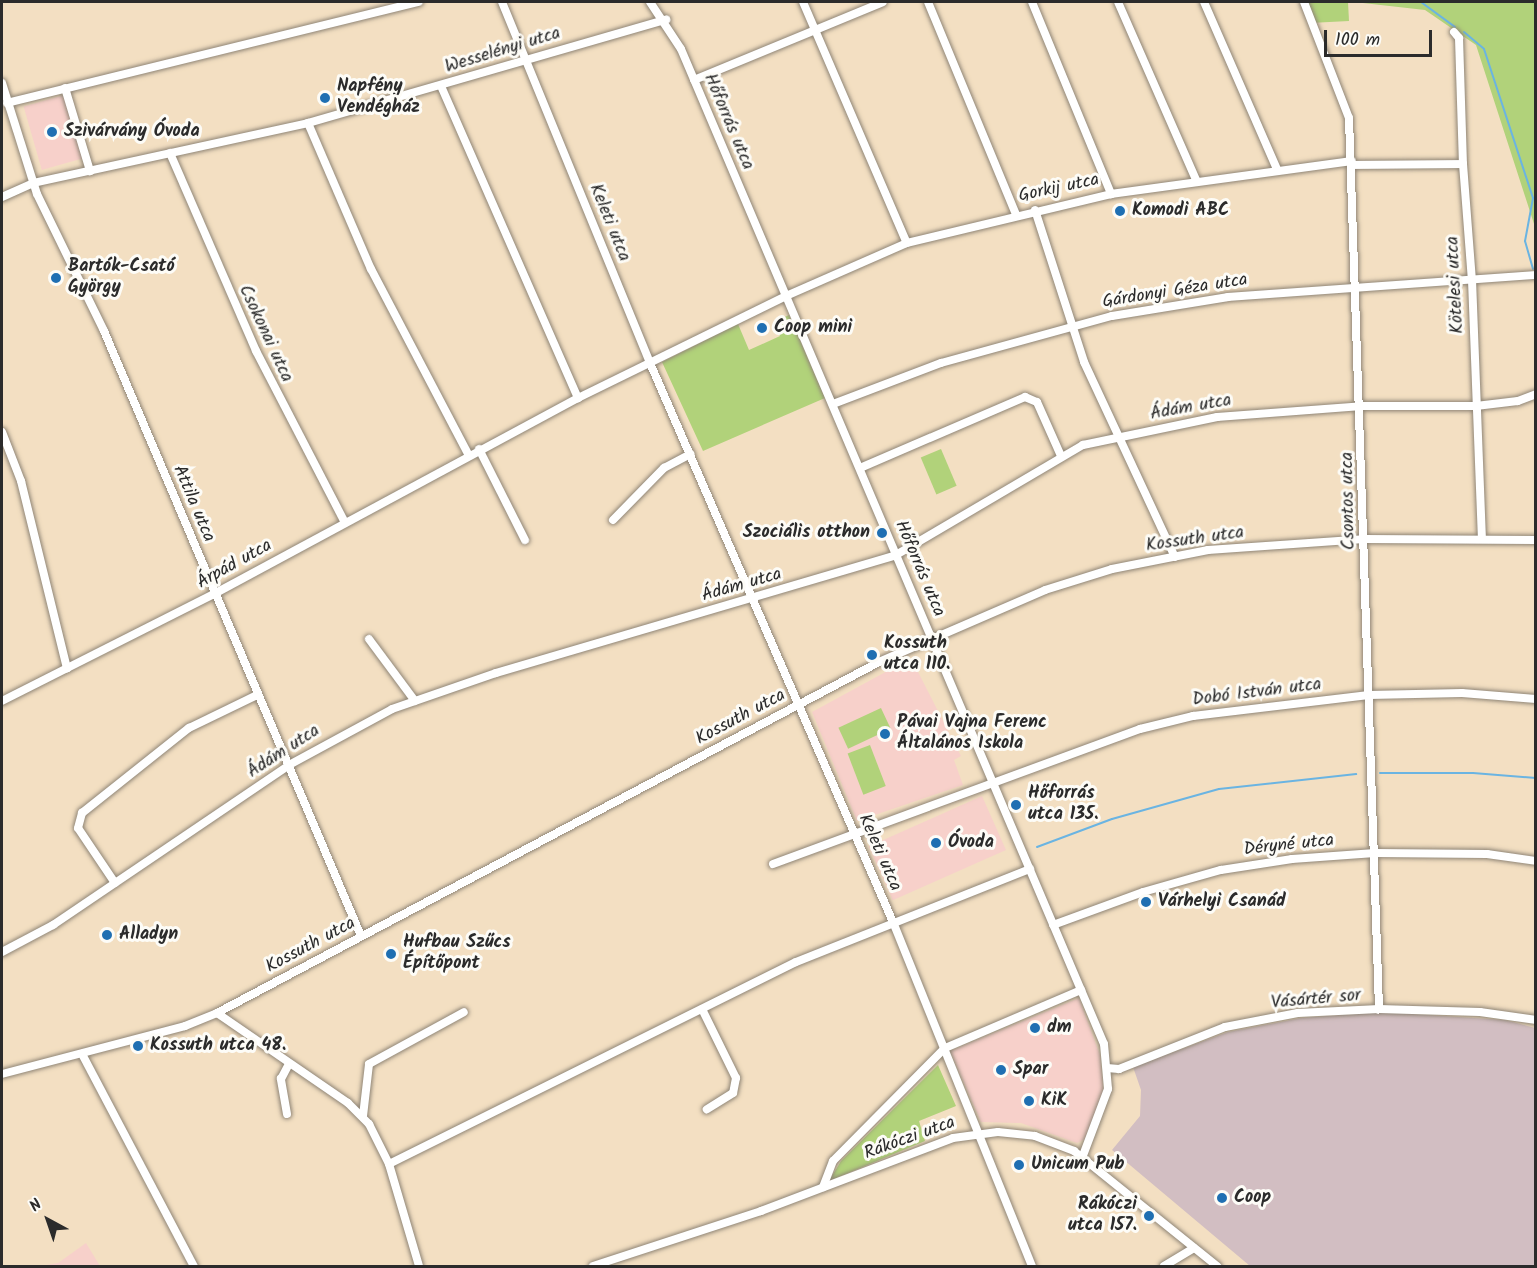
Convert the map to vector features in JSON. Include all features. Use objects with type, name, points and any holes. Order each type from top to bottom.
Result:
[{"type":"street","points":[[7,103],[419,2]]},
{"type":"street","name":"Keleti utca","points":[[502,2],[650,363],[893,922],[1032,1266]]},
{"type":"street","name":"Hőforrás utca","points":[[650,2],[666,20],[694,80],[1104,1044],[1107,1068],[1105,1102],[1082,1158]]},
{"type":"street","points":[[803,2],[907,243]]},
{"type":"street","points":[[694,80],[883,2]]},
{"type":"street","points":[[928,2],[1016,214]]},
{"type":"street","points":[[1032,2],[1111,194]]},
{"type":"street","points":[[1119,2],[1196,180]]},
{"type":"street","points":[[1204,2],[1277,170]]},
{"type":"street","name":"Csontos utca","points":[[1304,2],[1345,100],[1352,163],[1355,287],[1362,406],[1379,1009]]},
{"type":"street","name":"Wesselényi utca","points":[[2,197],[33,183],[308,123],[666,20]]},
{"type":"street","name":"Kötelesi utca","points":[[1454,32],[1459,38],[1463,164],[1472,280],[1482,538]]},
{"type":"street","name":"Attila utca","points":[[2,83],[33,183],[104,331],[361,936]]},
{"type":"street","points":[[441,86],[578,398]]},
{"type":"street","points":[[65,88],[90,171]]},
{"type":"street","points":[[308,123],[370,269],[468,454]]},
{"type":"street","name":"Csokonai utca","points":[[170,153],[256,351],[344,521]]},
{"type":"street","name":"Gorkij utca","points":[[786,296],[907,243],[1016,214],[1111,194],[1196,180],[1352,163],[1463,164]]},
{"type":"street","points":[[1035,210],[1071,326],[1117,437],[1175,557]]},
{"type":"street","name":"Gárdonyi Géza utca","points":[[833,404],[941,363],[1071,326],[1228,297],[1536,275]]},
{"type":"street","name":"Árpád utca","points":[[2,701],[214,594],[468,454],[786,296]]},
{"type":"street","name":"Ádám utca","points":[[2,952],[53,925],[289,765],[339,735],[415,701],[896,555],[1083,445],[1217,417],[1362,406],[1476,406],[1518,401],[1536,394]]},
{"type":"street","points":[[860,468],[1025,397],[1037,402],[1061,456]]},
{"type":"street","points":[[2,432],[15,459],[66,668]]},
{"type":"street","points":[[479,449],[525,540]]},
{"type":"street","points":[[613,520],[664,468],[690,454]]},
{"type":"street","name":"Kossuth utca","points":[[2,1074],[185,1026],[217,1013],[931,637],[1045,590],[1112,569],[1208,550],[1364,539],[1536,540]]},
{"type":"street","points":[[369,639],[415,701]]},
{"type":"street","name":"Dobó István utca","points":[[773,864],[1166,722],[1223,710],[1369,695],[1462,693],[1536,699]]},
{"type":"street","points":[[115,883],[78,828],[82,813],[189,728],[257,695]]},
{"type":"street","name":"Déryné utca","points":[[1053,925],[1143,892],[1221,870],[1292,859],[1375,853],[1487,854],[1536,861]]},
{"type":"street","points":[[389,1164],[796,962],[1030,868]]},
{"type":"street","name":"Rákóczi utca","points":[[823,1187],[833,1161],[945,1048],[1081,990]]},
{"type":"street","points":[[702,1009],[736,1078],[733,1093],[707,1109]]},
{"type":"street","name":"Vásártér sor","points":[[1107,1068],[1119,1069],[1225,1027],[1298,1013],[1379,1009],[1480,1012],[1536,1020]]},
{"type":"street","points":[[363,1116],[369,1064],[464,1012]]},
{"type":"street","points":[[217,1013],[363,1116],[379,1137],[419,1266]]},
{"type":"street","points":[[82,1054],[194,1266]]},
{"type":"street","points":[[287,1114],[281,1079],[289,1064]]},
{"type":"street","name":"Rákóczi utca","points":[[593,1266],[823,1187],[953,1138],[978,1132],[1035,1136],[1074,1151],[1217,1266]]},
{"type":"street","points":[[1164,1266],[1194,1248]]},
{"type":"shaded area","name":"Szivárvány Óvoda","points":[[64,95],[82,158],[42,170],[24,107]]},
{"type":"shaded area","name":"Pávai Vajna Ferenc Általános Iskola","points":[[902,663],[906,671],[915,666],[961,756],[954,760],[963,785],[857,821],[812,712]]},
{"type":"shaded area","name":"Óvoda","points":[[982,796],[1006,850],[893,900],[869,846]]},
{"type":"shaded area","points":[[1079,998],[1100,1055],[1104,1095],[1085,1139],[1077,1143],[1021,1123],[981,1122],[950,1051]]},
{"type":"shaded area","points":[[1381,1012],[1505,1020],[1535,1028],[1535,1266],[1250,1266],[1112,1150],[1140,1116],[1141,1090],[1133,1067],[1228,1032],[1301,1018]]},
{"type":"shaded area","points":[[86,1243],[100,1266],[40,1266],[58,1263]]},
{"type":"green space","points":[[1300,2],[1348,2],[1349,21],[1310,23]]},
{"type":"green space","points":[[1354,2],[1535,2],[1535,227],[1476,45],[1425,10]]},
{"type":"green space","points":[[789,315],[825,398],[703,451],[662,362],[738,324],[749,350],[780,336],[774,322]]},
{"type":"green space","points":[[941,449],[957,486],[936,494],[921,458]]},
{"type":"green space","points":[[881,708],[891,729],[848,749],[838,728]]},
{"type":"green space","points":[[870,745],[886,786],[863,795],[848,754]]},
{"type":"green space","points":[[938,1065],[956,1106],[919,1121],[925,1141],[829,1181],[841,1161]]},
{"type":"waterway","points":[[1421,2],[1455,27]]},
{"type":"waterway","points":[[1464,32],[1484,49],[1533,198],[1525,241],[1533,269]]},
{"type":"waterway","points":[[1380,773],[1473,773],[1536,778]]},
{"type":"waterway","points":[[1037,847],[1112,819],[1219,789],[1356,774]]},
{"type":"place","name":"Napfény Vendégház","points":[[325,98]]},
{"type":"place","name":"Szivárvány Óvoda","points":[[52,132]]},
{"type":"place","name":"Komodi ABC","points":[[1120,211]]},
{"type":"place","name":"Bartók-Csató György","points":[[56,278]]},
{"type":"place","name":"Coop mini","points":[[762,328]]},
{"type":"place","name":"Szociális otthon","points":[[882,533]]},
{"type":"place","name":"Kossuth utca 110.","points":[[872,655]]},
{"type":"place","name":"Pávai Vajna Ferenc Általános Iskola","points":[[885,734]]},
{"type":"place","name":"Hőforrás utca 135.","points":[[1016,805]]},
{"type":"place","name":"Óvoda","points":[[936,843]]},
{"type":"place","name":"Várhelyi Csanád","points":[[1146,902]]},
{"type":"place","name":"Alladyn","points":[[107,935]]},
{"type":"place","name":"Hufbau Szűcs Építőpont","points":[[391,954]]},
{"type":"place","name":"dm","points":[[1035,1028]]},
{"type":"place","name":"Kossuth utca 48.","points":[[138,1046]]},
{"type":"place","name":"Spar","points":[[1001,1070]]},
{"type":"place","name":"KiK","points":[[1029,1101]]},
{"type":"place","name":"Unicum Pub","points":[[1019,1165]]},
{"type":"place","name":"Coop","points":[[1222,1198]]},
{"type":"place","name":"Rákóczi utca 157.","points":[[1149,1216]]}]
